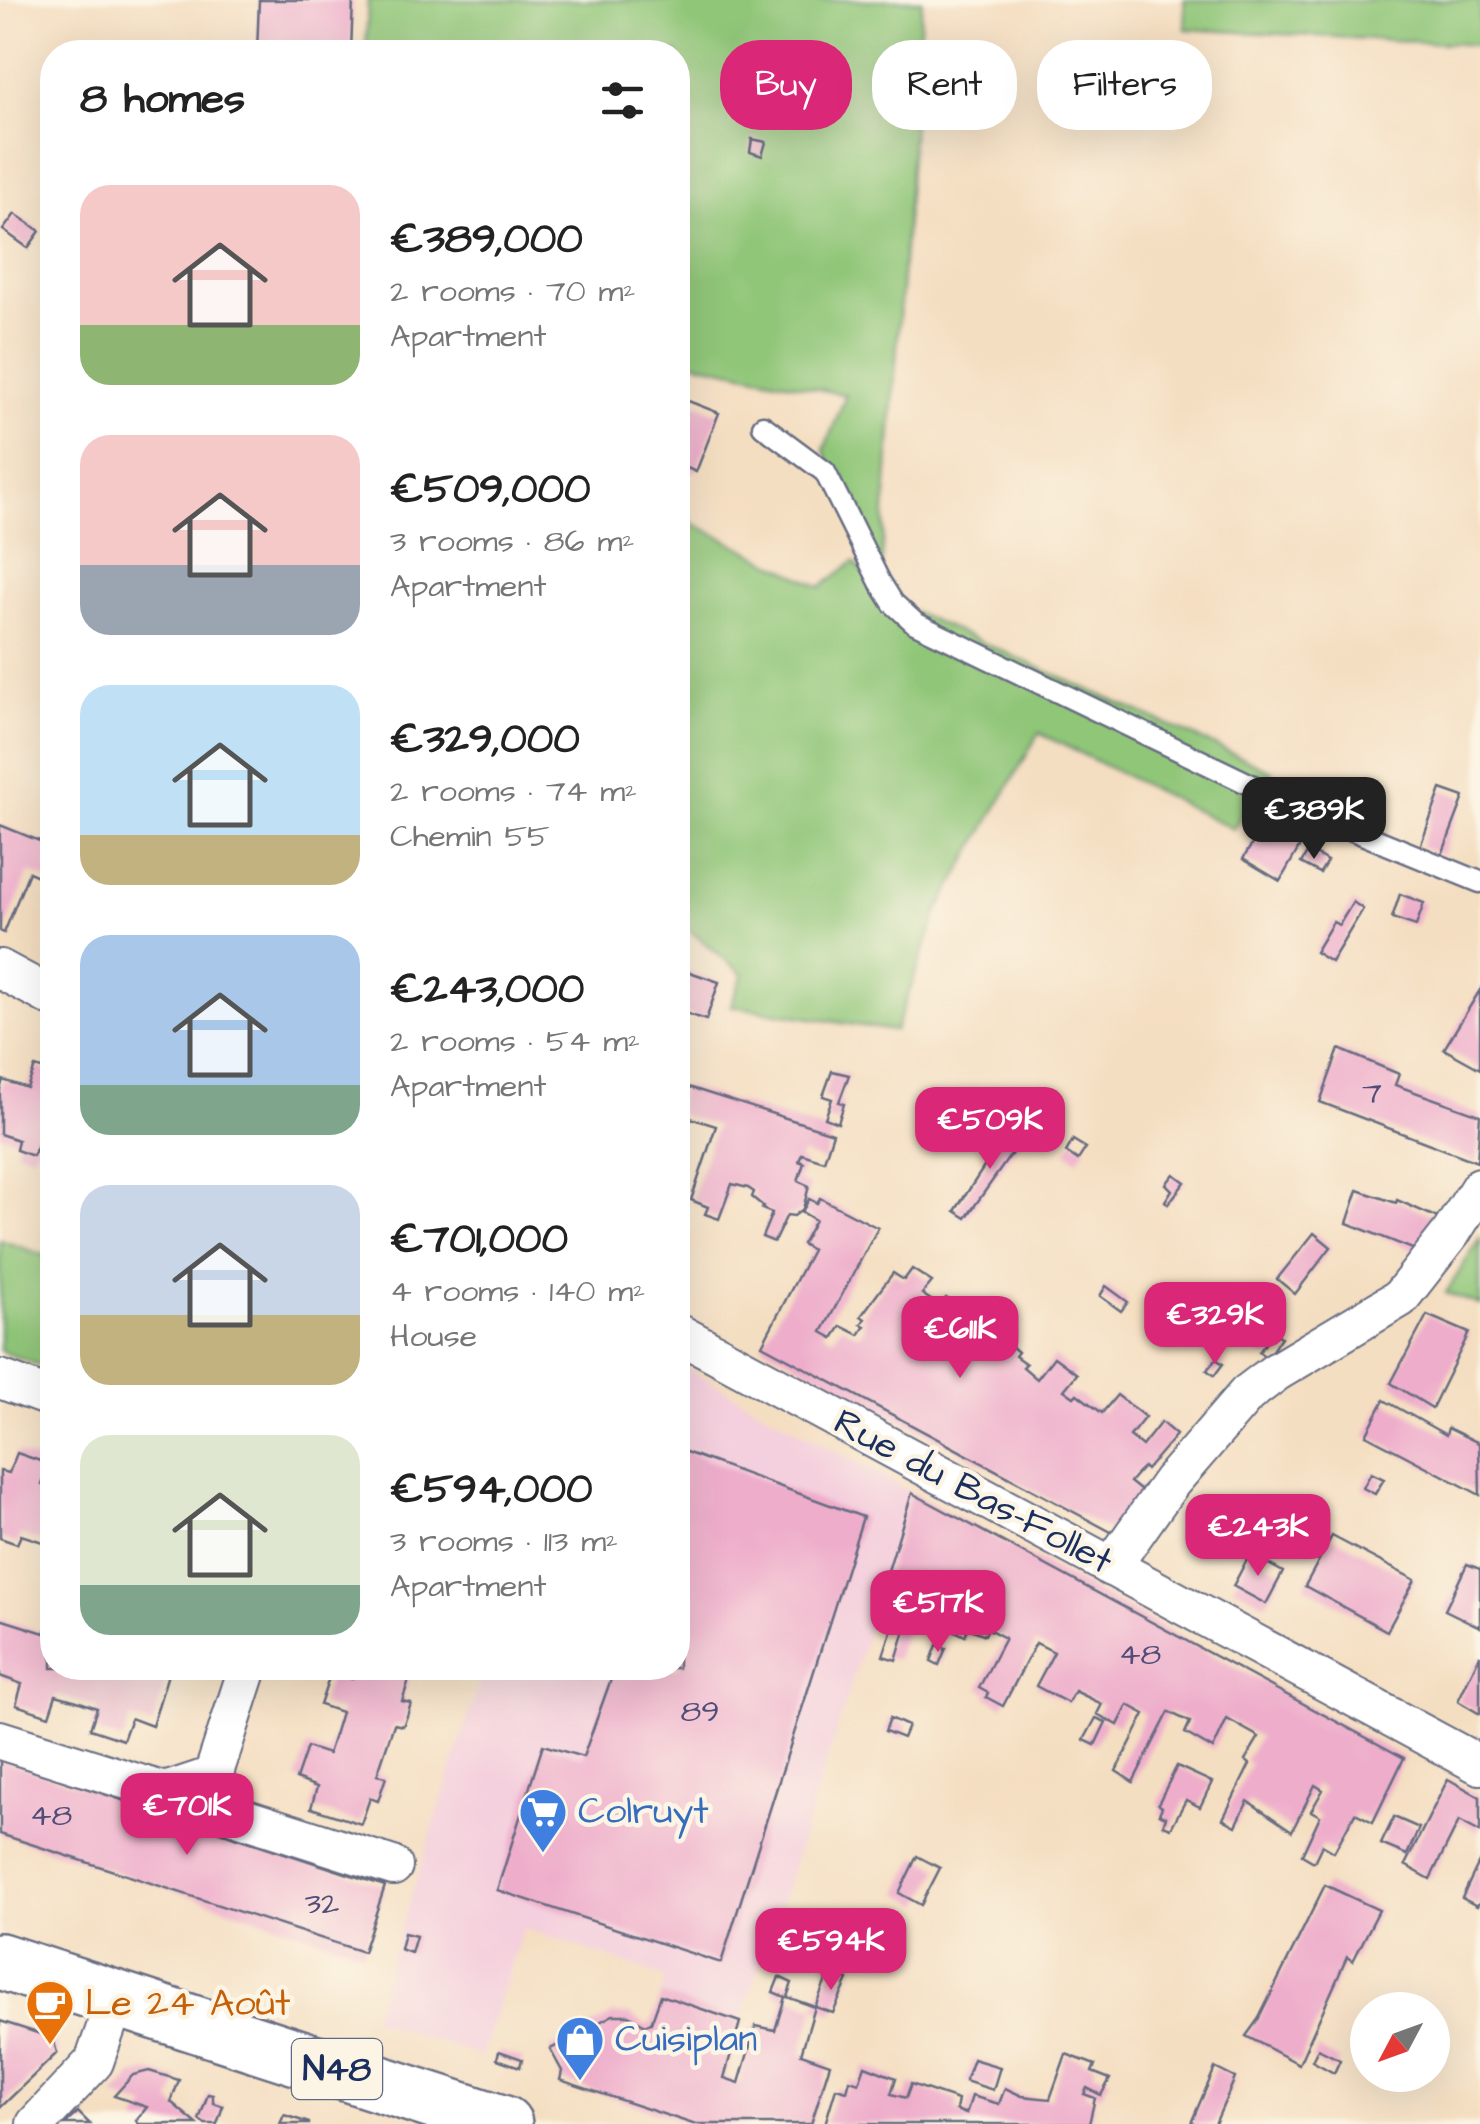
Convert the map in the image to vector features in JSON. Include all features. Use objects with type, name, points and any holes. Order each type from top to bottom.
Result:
[{"type":"main road","name":"N48","points":[[0,1962],[504,2124]]},
{"type":"street","points":[[0,969],[40,991]]},
{"type":"street","points":[[1111,1567],[1172,1482],[1247,1394],[1276,1372],[1400,1298],[1440,1249],[1480,1187]]},
{"type":"street","name":"Rue du Bas-Follet","points":[[690,1339],[1480,1764]]},
{"type":"street","points":[[0,1379],[40,1394]]},
{"type":"street","points":[[244,1680],[213,1776],[237,1816],[392,1866]]},
{"type":"street","points":[[0,1740],[165,1792],[213,1776]]},
{"type":"street","points":[[36,2124],[94,2062],[116,1999]]},
{"type":"lane","points":[[763,426],[826,472],[892,603],[915,622],[1301,810],[1480,882]]},
{"type":"shaded area","points":[[690,1371],[912,1493],[740,2022],[661,1995],[665,1977],[523,1928],[481,2056],[372,2019],[480,1680],[690,1680]]},
{"type":"green space","points":[[368,0],[922,0],[919,40],[872,40],[872,130],[913,130],[880,582],[824,450],[846,395],[690,362],[690,40],[366,40]]},
{"type":"green space","points":[[1184,0],[1480,0],[1480,45],[1186,29]]},
{"type":"green space","points":[[690,522],[821,587],[854,562],[893,603],[1272,771],[1233,829],[1039,733],[939,909],[895,1031],[731,1006],[743,974],[690,931]]},
{"type":"green space","points":[[1480,1238],[1480,1305],[1446,1293]]},
{"type":"green space","points":[[0,1240],[40,1254],[40,1366],[0,1351]]},
{"type":"building","points":[[259,0],[353,0],[351,40],[257,40]]},
{"type":"building","points":[[752,139],[766,142],[762,156],[750,152]]},
{"type":"building","points":[[15,214],[40,231],[28,248],[3,230]]},
{"type":"building","points":[[690,402],[719,413],[696,472],[690,469]]},
{"type":"building","points":[[1441,789],[1464,797],[1442,855],[1420,847]]},
{"type":"building","points":[[1264,824],[1300,846],[1280,881],[1243,859]]},
{"type":"building","points":[[0,825],[40,841],[40,877],[29,872],[4,933],[0,931]]},
{"type":"building","points":[[1309,850],[1327,861],[1320,873],[1301,863]]},
{"type":"building","points":[[1400,894],[1424,903],[1416,926],[1392,918]]},
{"type":"building","points":[[1353,902],[1363,909],[1331,962],[1315,952],[1333,922],[1339,925]]},
{"type":"building","points":[[690,972],[719,982],[706,1020],[690,1015]]},
{"type":"building","points":[[1480,990],[1480,1069],[1444,1049]]},
{"type":"building","points":[[1339,1049],[1399,1074],[1395,1085],[1480,1115],[1477,1162],[1320,1102]]},
{"type":"building","points":[[35,1067],[40,1068],[40,1147],[37,1146],[33,1156],[16,1150],[18,1140],[0,1134],[3,1080],[27,1088]]},
{"type":"building","points":[[832,1071],[849,1075],[839,1102],[844,1104],[838,1123],[825,1118],[832,1099],[823,1096]]},
{"type":"building","points":[[690,1088],[833,1133],[824,1161],[802,1154],[799,1161],[804,1163],[798,1181],[809,1186],[803,1209],[794,1216],[787,1215],[774,1242],[762,1237],[772,1213],[762,1209],[748,1188],[732,1184],[719,1219],[705,1214],[708,1207],[691,1200],[716,1126],[690,1118]]},
{"type":"building","points":[[1009,1129],[1024,1136],[966,1218],[955,1211]]},
{"type":"building","points":[[1073,1140],[1086,1148],[1078,1160],[1066,1152]]},
{"type":"building","points":[[1174,1174],[1185,1182],[1168,1204],[1165,1201],[1172,1190],[1166,1184]]},
{"type":"building","points":[[1358,1190],[1396,1203],[1397,1200],[1438,1218],[1420,1252],[1347,1223]]},
{"type":"building","points":[[820,1198],[878,1228],[822,1332],[833,1338],[841,1326],[859,1335],[865,1326],[861,1316],[893,1273],[904,1280],[912,1269],[932,1282],[922,1294],[940,1306],[946,1298],[964,1310],[957,1318],[965,1324],[959,1332],[982,1350],[985,1347],[994,1355],[1005,1341],[1037,1379],[1054,1357],[1077,1374],[1064,1390],[1074,1397],[1077,1394],[1102,1413],[1117,1395],[1145,1417],[1130,1436],[1142,1446],[1161,1422],[1176,1435],[1146,1470],[1143,1467],[1130,1482],[1145,1494],[1113,1533],[762,1345],[812,1250],[802,1244],[815,1220],[802,1212],[809,1199],[817,1203]]},
{"type":"building","points":[[1314,1233],[1331,1247],[1295,1294],[1277,1279]]},
{"type":"building","points":[[1106,1286],[1128,1302],[1121,1311],[1100,1296]]},
{"type":"building","points":[[1427,1315],[1469,1333],[1432,1408],[1391,1383]]},
{"type":"building","points":[[1274,1332],[1281,1337],[1267,1358],[1259,1352]]},
{"type":"building","points":[[1216,1359],[1223,1364],[1214,1376],[1207,1370]]},
{"type":"building","points":[[1384,1400],[1446,1435],[1448,1428],[1479,1443],[1480,1495],[1366,1435]]},
{"type":"building","points":[[17,1453],[40,1461],[40,1541],[21,1535],[17,1544],[0,1538],[0,1471],[9,1473]]},
{"type":"building","points":[[690,1454],[863,1517],[721,1963],[497,1890],[543,1745],[583,1757],[611,1680],[690,1680]]},
{"type":"building","points":[[1371,1473],[1384,1479],[1375,1494],[1363,1488]]},
{"type":"building","points":[[912,1493],[1404,1758],[1373,1822],[1355,1813],[1334,1852],[1322,1845],[1314,1862],[1302,1855],[1320,1816],[1311,1811],[1323,1790],[1315,1785],[1292,1831],[1248,1801],[1236,1826],[1223,1819],[1250,1764],[1245,1760],[1259,1737],[1227,1719],[1213,1749],[1185,1733],[1190,1722],[1169,1712],[1133,1782],[1116,1771],[1145,1714],[1128,1705],[1118,1725],[1097,1714],[1102,1704],[1075,1691],[1068,1703],[1036,1686],[1054,1652],[1036,1643],[1003,1706],[979,1688],[1005,1638],[988,1629],[985,1635],[968,1628],[965,1636],[953,1630],[958,1619],[940,1612],[935,1626],[925,1621],[931,1603],[915,1597],[896,1660],[883,1656],[899,1607],[879,1600]]},
{"type":"building","points":[[1332,1536],[1415,1580],[1387,1631],[1305,1586]]},
{"type":"building","points":[[1250,1554],[1283,1572],[1266,1604],[1233,1586]]},
{"type":"building","points":[[1467,1564],[1480,1569],[1480,1627],[1445,1610]]},
{"type":"building","points":[[0,1619],[40,1632],[40,1680],[166,1680],[152,1726],[131,1718],[123,1740],[90,1729],[97,1708],[77,1701],[56,1695],[49,1716],[16,1705],[22,1684],[0,1676]]},
{"type":"building","points":[[937,1645],[946,1648],[939,1665],[931,1661]]},
{"type":"building","points":[[1480,1655],[1480,1714],[1458,1701]]},
{"type":"building","points":[[328,1680],[409,1680],[402,1701],[411,1703],[407,1716],[403,1726],[394,1724],[377,1775],[386,1777],[378,1801],[370,1798],[361,1824],[311,1808],[317,1787],[296,1779],[307,1747],[328,1754],[341,1712],[320,1705]]},
{"type":"building","points":[[890,1718],[908,1726],[903,1738],[885,1731]]},
{"type":"building","points":[[1096,1718],[1106,1722],[1095,1745],[1084,1740]]},
{"type":"building","points":[[0,1760],[385,1886],[363,1952],[0,1834]]},
{"type":"building","points":[[1177,1766],[1212,1782],[1200,1807],[1186,1800],[1171,1828],[1163,1825],[1166,1817],[1159,1814],[1162,1807],[1158,1804]]},
{"type":"building","points":[[1448,1779],[1480,1797],[1480,1832],[1459,1821],[1430,1879],[1405,1865]]},
{"type":"building","points":[[1394,1817],[1419,1828],[1407,1855],[1381,1844]]},
{"type":"building","points":[[917,1856],[940,1868],[921,1905],[899,1893]]},
{"type":"building","points":[[1480,1860],[1480,1901],[1477,1906],[1462,1898]]},
{"type":"building","points":[[1325,1885],[1379,1910],[1353,1961],[1347,1957],[1299,2064],[1246,2036],[1259,2018]]},
{"type":"building","points":[[404,1933],[416,1936],[411,1953],[400,1949]]},
{"type":"building","points":[[829,1973],[848,1980],[833,2013],[815,2007]]},
{"type":"building","points":[[779,1977],[792,1983],[787,1997],[815,2007],[801,2054],[830,2064],[811,2124],[693,2124],[560,2080],[562,2071],[550,2049],[573,2038],[576,2029],[583,2031],[613,2015],[629,2015],[645,2025],[651,2023],[661,1995],[740,2022],[724,2078],[739,2083],[756,2026],[775,2030],[785,1997],[773,1992]]},
{"type":"building","points":[[0,2021],[53,2038],[57,2053],[0,2108]]},
{"type":"building","points":[[1318,2049],[1340,2060],[1334,2073],[1312,2061]]},
{"type":"building","points":[[499,2051],[522,2059],[520,2067],[497,2059]]},
{"type":"building","points":[[1066,2054],[1095,2065],[1092,2072],[1110,2079],[1101,2095],[1087,2088],[1084,2094],[1095,2098],[1089,2124],[825,2124],[836,2088],[847,2091],[850,2080],[859,2083],[865,2066],[896,2078],[891,2094],[906,2098],[911,2084],[958,2100],[956,2110],[966,2114],[972,2096],[999,2104],[1005,2088],[1022,2096],[1050,2099]]},
{"type":"building","points":[[973,2059],[1000,2067],[993,2090],[965,2081]]},
{"type":"building","points":[[1215,2068],[1235,2078],[1215,2124],[1191,2123]]},
{"type":"building","points":[[149,2071],[179,2080],[171,2102],[197,2124],[136,2121],[147,2107],[114,2096],[133,2075]]},
{"type":"building","points":[[208,2094],[213,2095],[213,2103],[223,2106],[217,2124],[199,2120]]},
{"type":"building","points":[[78,2112],[90,2124],[65,2124]]},
{"type":"building","points":[[284,2115],[309,2123],[309,2124],[280,2124]]},
{"type":"place","name":"Colruyt","points":[[543,1854]]},
{"type":"place","name":"Le 24 Août","points":[[50,2046]]},
{"type":"place","name":"Cuisiplan","points":[[580,2082]]}]
